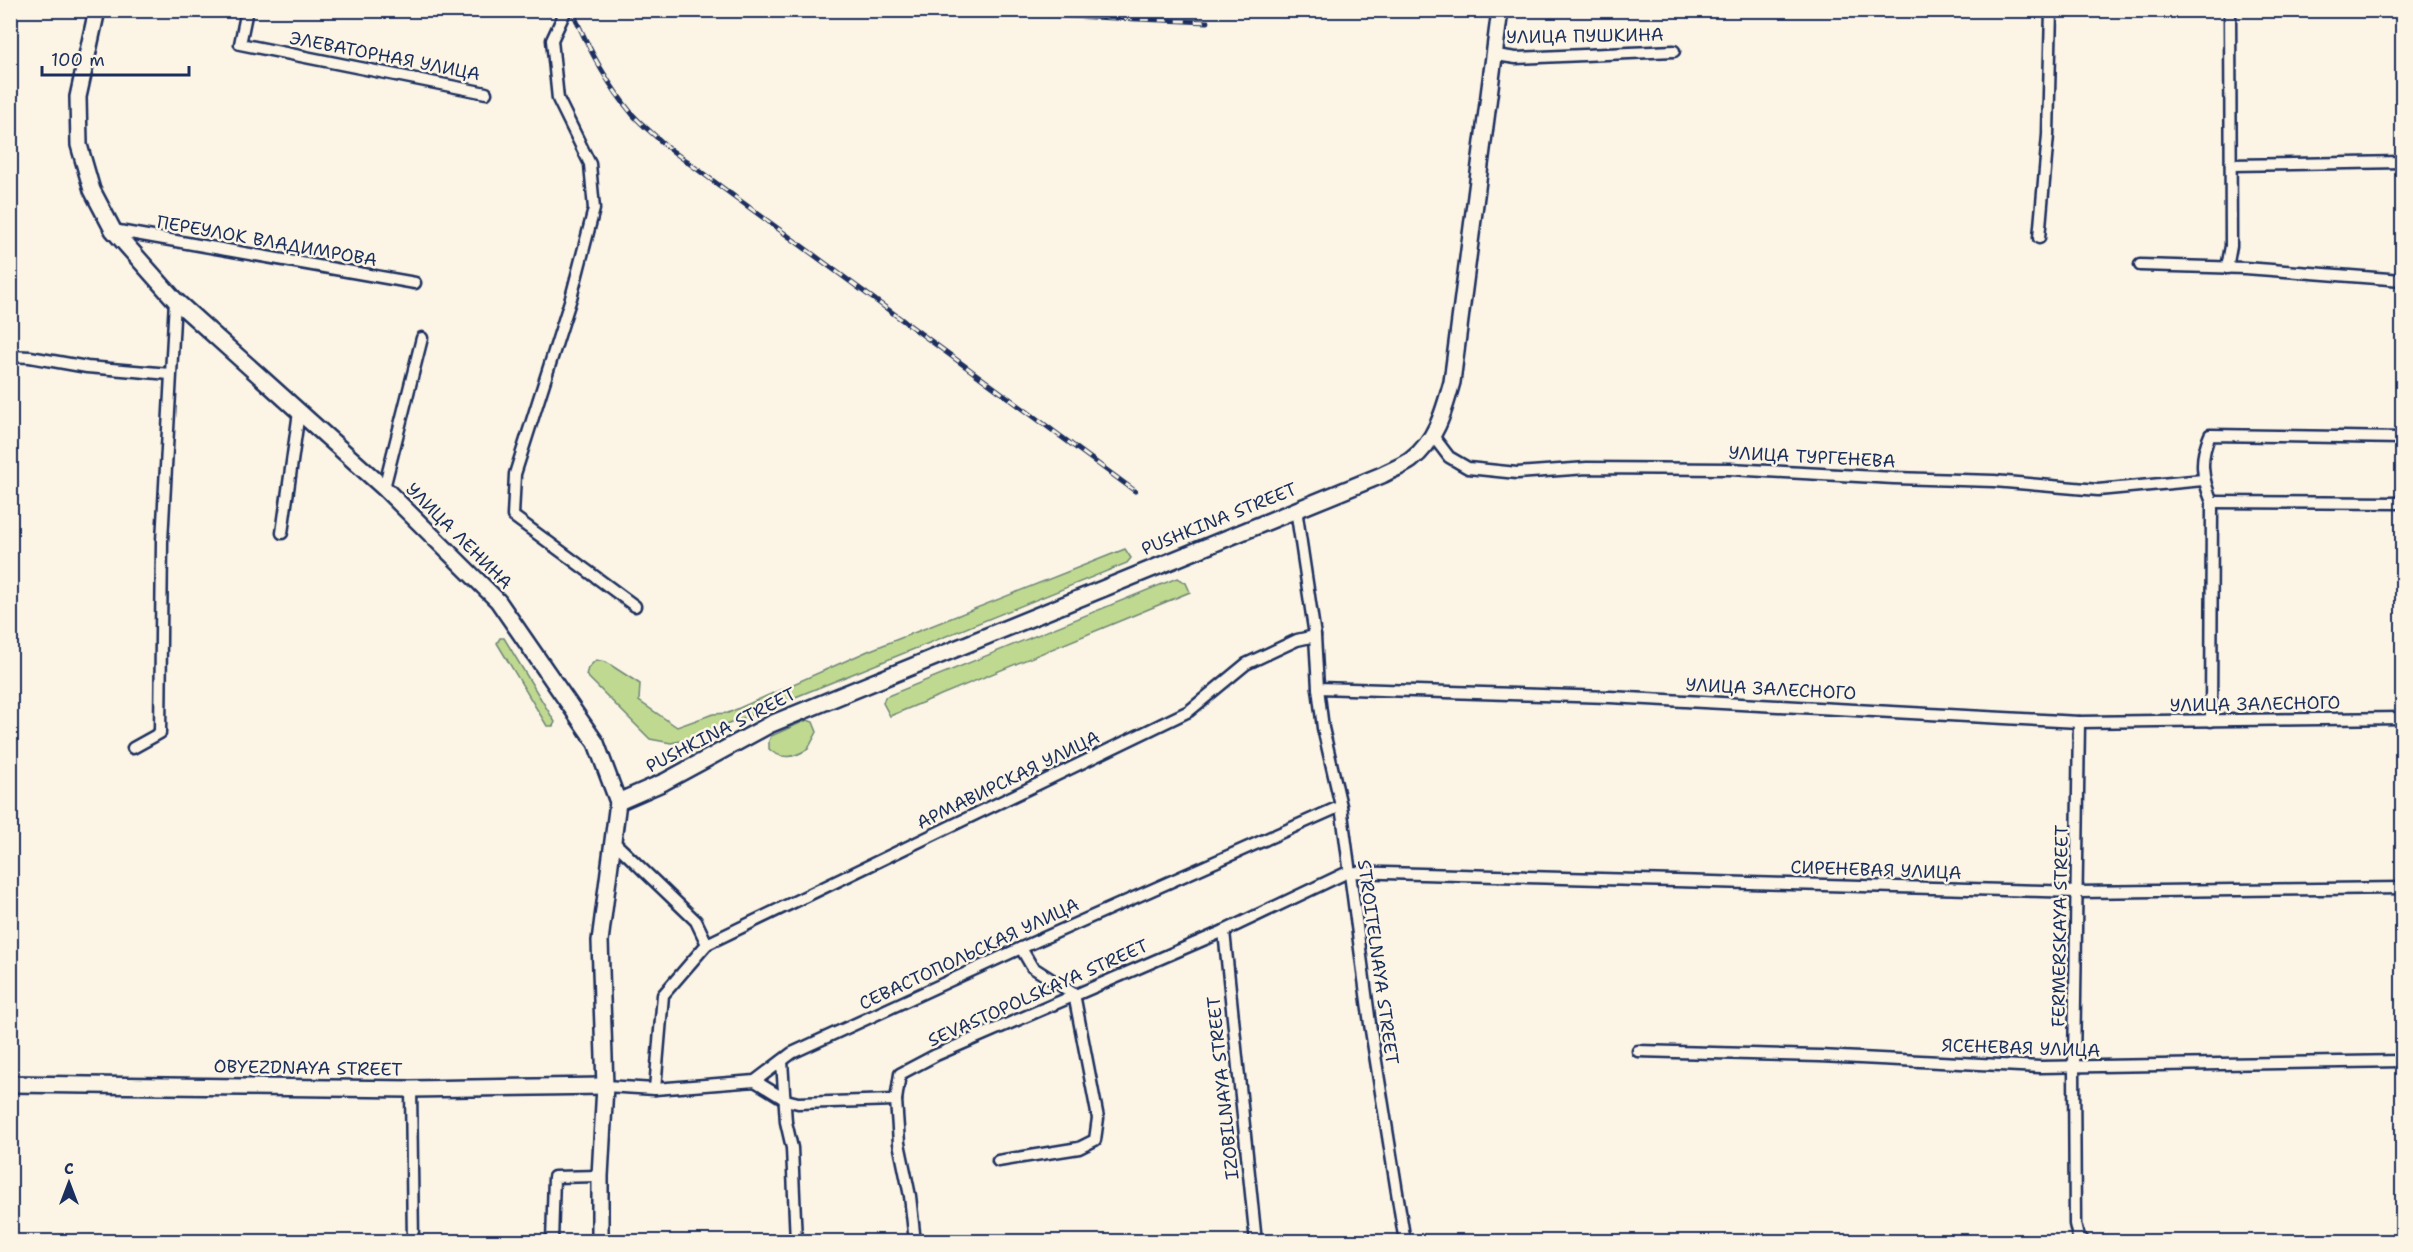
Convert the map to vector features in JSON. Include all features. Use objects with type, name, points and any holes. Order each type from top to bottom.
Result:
[{"type":"main road","name":"УЛИЦА ЛЕНИНА","points":[[97,10],[78,97],[79,145],[92,190],[113,230],[142,266],[175,300],[384,488],[498,601],[596,743],[618,802]]},
{"type":"main road","name":"PUSHKINA STREET","points":[[618,802],[664,782],[771,724],[1392,470],[1411,460],[1433,436],[1444,413],[1452,382],[1500,10]]},
{"type":"main road","points":[[600,1242],[604,1086],[600,941],[607,872],[614,842],[618,802]]},
{"type":"main road","name":"OBYEZDNAYA STREET","points":[[10,1084],[411,1089],[604,1086]]},
{"type":"street","name":"ЭЛЕВАТОРНАЯ УЛИЦА","points":[[247,10],[240,44],[486,93]]},
{"type":"street","points":[[566,10],[552,40],[558,99],[590,164],[594,209],[571,298],[515,474],[513,516],[635,606]]},
{"type":"street","points":[[2039,238],[2048,135],[2051,10]]},
{"type":"street","points":[[2227,268],[2231,246],[2230,10]]},
{"type":"street","name":"УЛИЦА ПУШКИНА","points":[[1496,55],[1516,58],[1674,51]]},
{"type":"street","points":[[2231,165],[2403,162]]},
{"type":"street","name":"ПЕРЕУЛОК ВЛАДИМРОВА","points":[[113,230],[415,283]]},
{"type":"street","points":[[2140,265],[2227,268],[2403,280]]},
{"type":"street","points":[[133,748],[160,733],[162,541],[175,300]]},
{"type":"street","points":[[384,488],[422,338]]},
{"type":"street","points":[[10,356],[87,367],[170,374]]},
{"type":"street","points":[[282,532],[299,412]]},
{"type":"street","points":[[2211,721],[2212,502],[2203,480],[2203,450],[2210,435],[2403,438]]},
{"type":"street","name":"УЛИЦА ТУРГЕНЕВА","points":[[1433,436],[1449,458],[1468,468],[1517,473],[1587,468],[1730,469],[1994,481],[2098,490],[2203,480]]},
{"type":"street","points":[[2212,502],[2403,503]]},
{"type":"street","points":[[1296,508],[1315,636],[1318,688]]},
{"type":"street","name":"АРМАВИРСКАЯ УЛИЦА","points":[[655,1089],[663,996],[707,944],[1189,711],[1246,664],[1297,640],[1315,636]]},
{"type":"street","name":"УЛИЦА ЗАЛЕСНОГО","points":[[1318,688],[1610,697],[2079,722],[2403,718]]},
{"type":"street","name":"STROITELNAYA STREET","points":[[1318,688],[1323,728],[1341,806],[1370,1024],[1405,1242]]},
{"type":"street","name":"FERMERSKAYA STREET","points":[[2079,722],[2074,1067],[2075,1224],[2081,1240]]},
{"type":"street","name":"СЕВАСТОПОЛЬСКАЯ УЛИЦА","points":[[755,1081],[792,1053],[1341,806]]},
{"type":"street","points":[[614,842],[696,921],[707,944]]},
{"type":"street","name":"СИРЕНЕВАЯ УЛИЦА","points":[[1348,872],[2078,892],[2403,888]]},
{"type":"street","name":"SEVASTOPOLSKAYA STREET","points":[[896,1100],[900,1074],[936,1055],[1224,931],[1348,872]]},
{"type":"street","name":"IZOBILNAYA STREET","points":[[1224,931],[1256,1242]]},
{"type":"street","points":[[998,1161],[1080,1148],[1095,1140],[1098,1118],[1074,994],[1032,967],[1021,948]]},
{"type":"street","name":"ЯСЕНЕВАЯ УЛИЦА","points":[[1638,1051],[1820,1056],[2040,1067],[2403,1061]]},
{"type":"street","points":[[782,1061],[786,1122],[792,1148],[796,1242]]},
{"type":"street","points":[[604,1086],[655,1089],[755,1081],[786,1100],[798,1103],[896,1100],[899,1143],[910,1196],[915,1242]]},
{"type":"street","points":[[411,1089],[413,1242]]},
{"type":"street","points":[[552,1242],[554,1177],[600,1176]]},
{"type":"green space","points":[[1125,549],[1131,558],[1127,563],[694,738],[671,743],[650,739],[586,675],[588,668],[596,660],[606,662],[640,684],[639,701],[677,727],[713,714],[728,713],[868,651]]},
{"type":"green space","points":[[1177,578],[1186,583],[1190,592],[890,716],[883,703],[885,697]]},
{"type":"green space","points":[[500,638],[504,638],[555,722],[553,726],[547,726],[497,643]]},
{"type":"green space","points":[[807,720],[813,722],[817,732],[808,749],[798,754],[784,756],[769,749],[771,736]]},
{"type":"railway","points":[[572,10],[591,52],[615,91],[633,115],[667,147],[1135,491]]},
{"type":"railway","points":[[925,10],[1208,22]]}]
